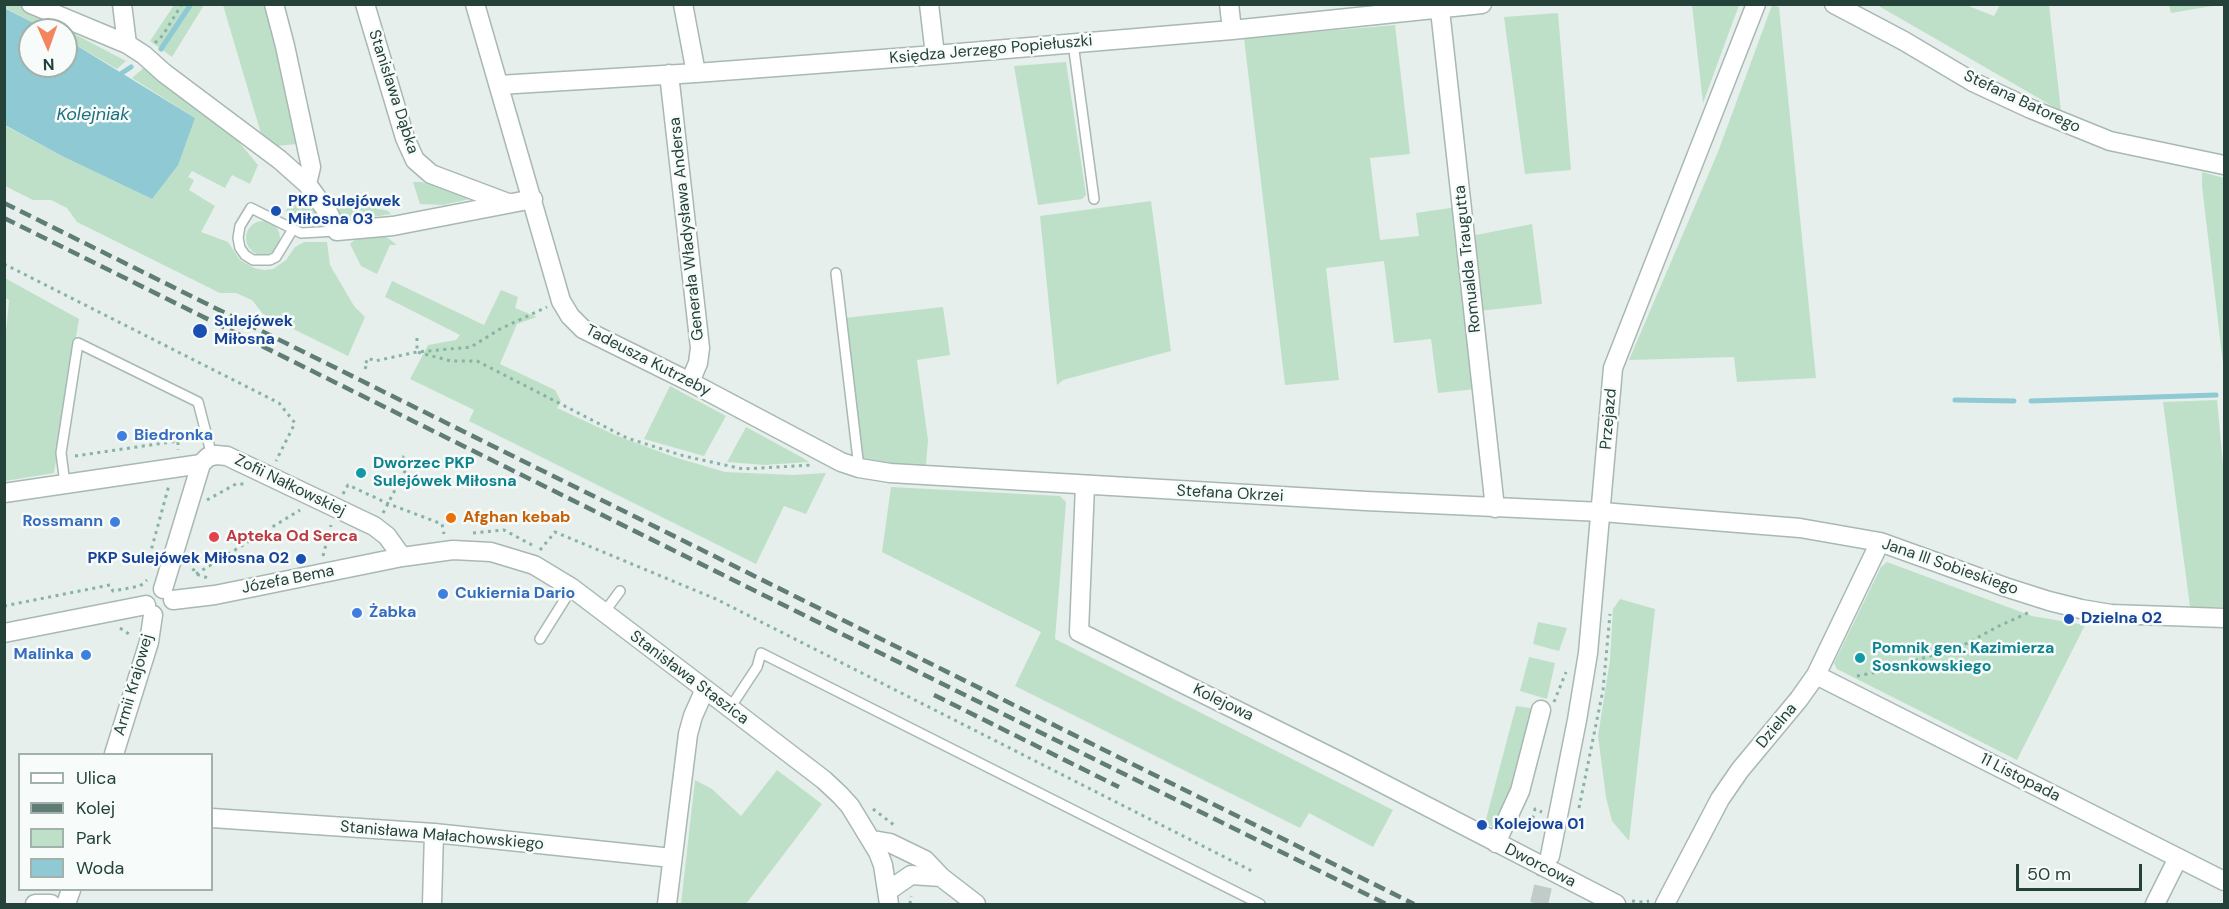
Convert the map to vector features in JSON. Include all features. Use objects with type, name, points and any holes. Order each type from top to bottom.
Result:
[{"type":"street","points":[[31,4],[127,45],[144,55],[164,73],[280,160],[307,184],[329,214],[337,231],[393,226],[508,203]]},
{"type":"street","points":[[122,4],[127,45]]},
{"type":"street","points":[[274,4],[311,167],[307,184]]},
{"type":"street","name":"Stanisława Dąbka","points":[[365,4],[407,146],[415,160],[431,174],[508,203],[533,199]]},
{"type":"street","name":"Tadeusza Kutrzeby","points":[[475,4],[561,301],[570,316],[583,329],[690,382],[826,454],[859,468]]},
{"type":"street","points":[[683,4],[696,73]]},
{"type":"street","points":[[929,4],[935,55]]},
{"type":"street","points":[[1229,4],[1232,30]]},
{"type":"street","name":"Księdza Jerzego Popiełuszki","points":[[499,85],[935,55],[1232,30],[1482,4]]},
{"type":"street","name":"Przejazd","points":[[1550,856],[1579,709],[1587,653],[1602,512],[1613,368],[1756,4]]},
{"type":"street","name":"Stefana Batorego","points":[[1834,4],[1904,41],[1973,82],[2031,109],[2110,141],[2224,165]]},
{"type":"street","name":"Romualda Traugutta","points":[[1446,8],[1496,508]]},
{"type":"street","name":"Generała Władysława Andersa","points":[[669,74],[700,348],[699,363],[690,382]]},
{"type":"street","name":"Zofii Nałkowskiej","points":[[4,493],[64,479],[206,460],[223,455],[374,526],[387,536],[402,557]]},
{"type":"street","points":[[4,633],[150,610],[162,616],[169,612],[168,595],[206,460]]},
{"type":"street","name":"Stefana Okrzei","points":[[859,468],[890,473],[1085,485],[1602,512]]},
{"type":"street","name":"Kolejowa","points":[[1085,485],[1079,632],[1345,764],[1496,843]]},
{"type":"street","name":"Jana III Sobieskiego","points":[[1602,512],[1800,528],[1880,542],[2049,601],[2111,614],[2224,618]]},
{"type":"street","name":"Dzielna","points":[[1659,902],[1720,799],[1740,770],[1816,675],[1880,542]]},
{"type":"street","name":"Stanisława Staszica","points":[[402,557],[453,550],[491,552],[534,565],[572,588],[603,614],[824,780],[840,795],[873,840],[883,865],[888,898]]},
{"type":"street","name":"Józefa Bema","points":[[168,595],[215,595],[402,557]]},
{"type":"street","name":"Armii Krajowej","points":[[114,753],[149,642],[150,610]]},
{"type":"street","name":"11 Listopada","points":[[1816,675],[2224,881]]},
{"type":"street","points":[[667,904],[688,734],[705,689]]},
{"type":"street","points":[[1496,843],[1520,791],[1541,710]]},
{"type":"street","name":"Stanisława Małachowskiego","points":[[213,818],[434,833],[672,858]]},
{"type":"street","points":[[432,904],[434,833]]},
{"type":"street","points":[[873,840],[890,843],[925,860],[941,877],[976,904]]},
{"type":"street","name":"Dworcowa","points":[[1496,843],[1620,900]]},
{"type":"street","points":[[2155,904],[2178,858]]},
{"type":"street","points":[[888,898],[911,874],[941,877]]},
{"type":"street","points":[[35,904],[51,904]]},
{"type":"lane","points":[[1073,43],[1094,199]]},
{"type":"lane","points":[[293,229],[276,256],[270,260],[254,260],[245,255],[240,248],[238,238],[240,226],[251,208],[306,234],[337,231]]},
{"type":"lane","points":[[836,273],[859,468]]},
{"type":"lane","points":[[64,479],[61,453],[78,343],[198,402],[206,460]]},
{"type":"lane","points":[[540,639],[572,588]]},
{"type":"lane","points":[[603,614],[620,591]]},
{"type":"lane","points":[[730,708],[757,667],[761,653],[1260,904]]},
{"type":"path","points":[[144,55],[163,34],[182,4]]},
{"type":"path","points":[[4,264],[279,403],[295,423],[269,476]]},
{"type":"path","points":[[367,369],[364,367],[368,358],[375,361],[417,352],[471,347],[528,314],[552,305]]},
{"type":"path","points":[[417,338],[417,352]]},
{"type":"path","points":[[417,352],[451,361],[477,361],[627,438],[684,456],[743,469],[806,466],[817,464],[826,454]]},
{"type":"path","points":[[64,479],[75,471],[72,457],[178,441],[178,458]]},
{"type":"path","points":[[381,517],[406,469],[403,457],[397,456]]},
{"type":"path","points":[[159,560],[149,558],[168,486],[175,478]]},
{"type":"path","points":[[203,503],[236,484],[246,484]]},
{"type":"path","points":[[332,557],[322,558],[336,509],[348,484],[389,504],[442,524],[445,536]]},
{"type":"path","points":[[196,574],[307,506]]},
{"type":"path","points":[[540,550],[555,532],[716,599],[1251,871]]},
{"type":"path","points":[[188,553],[188,560],[196,574],[213,578]]},
{"type":"path","points":[[4,606],[110,585],[113,591],[140,586],[154,573]]},
{"type":"path","points":[[1842,688],[1854,676],[1877,672],[1960,647],[2037,609],[2047,610],[2049,601]]},
{"type":"path","points":[[1524,819],[1528,834],[1535,809],[1544,812]]},
{"type":"path","points":[[1620,900],[1659,902]]},
{"type":"green space","points":[[2169,4],[2224,4],[2171,13],[2169,5]]},
{"type":"green space","points":[[4,5],[19,5],[44,18],[25,18],[5,8]]},
{"type":"green space","points":[[174,5],[204,5],[172,57],[150,41]]},
{"type":"green space","points":[[223,5],[265,5],[287,83],[297,144],[265,147]]},
{"type":"green space","points":[[1692,5],[1739,5],[1703,103]]},
{"type":"green space","points":[[1772,5],[1779,7],[1816,378],[1737,382],[1734,357],[1629,360],[1718,152]]},
{"type":"green space","points":[[1877,5],[1966,5],[1994,16],[2000,5],[2049,5],[2061,111]]},
{"type":"green space","points":[[1558,13],[1571,170],[1525,174],[1504,17]]},
{"type":"green space","points":[[1395,25],[1410,154],[1370,158],[1380,240],[1419,236],[1416,213],[1457,207],[1476,389],[1438,393],[1431,339],[1394,343],[1384,261],[1326,268],[1339,380],[1285,385],[1244,38]]},
{"type":"green space","points":[[78,36],[126,61],[117,69],[78,46]]},
{"type":"green space","points":[[1066,62],[1086,195],[1082,199],[1038,205],[1014,66]]},
{"type":"green space","points":[[147,65],[233,135],[258,165],[250,184],[232,175],[225,188],[192,171],[188,177],[194,180],[189,190],[215,206],[201,232],[228,242],[240,260],[254,268],[264,270],[273,269],[286,260],[295,247],[304,242],[327,242],[330,265],[354,306],[365,317],[348,356],[263,314],[252,300],[236,293],[220,293],[77,222],[67,208],[51,200],[33,200],[5,186],[4,125],[152,199],[195,118],[132,78]]},
{"type":"green space","points":[[2202,172],[2224,178],[2224,372],[2202,186]]},
{"type":"green space","points":[[413,182],[462,192],[474,198],[443,205],[420,204]]},
{"type":"green space","points":[[332,197],[388,211],[391,214],[348,221],[335,218]]},
{"type":"green space","points":[[1151,201],[1171,351],[1063,380],[1057,385],[1040,216]]},
{"type":"green space","points":[[291,205],[320,211],[324,223],[320,226],[311,226],[291,218],[286,210]]},
{"type":"green space","points":[[263,221],[275,226],[280,238],[275,250],[263,255],[251,250],[246,238],[251,226]]},
{"type":"green space","points":[[1532,224],[1542,304],[1479,311],[1471,236]]},
{"type":"green space","points":[[383,234],[397,245],[390,245],[377,274],[361,266],[350,244],[360,235]]},
{"type":"green space","points":[[5,278],[79,319],[54,473],[5,481],[4,352],[9,300],[5,298]]},
{"type":"green space","points":[[392,281],[484,325],[501,290],[518,297],[515,308],[537,317],[517,324],[500,364],[555,390],[561,401],[557,408],[615,435],[674,457],[725,472],[793,475],[826,473],[806,514],[784,506],[756,564],[469,421],[474,410],[410,379],[428,345],[456,340],[460,335],[385,297]]},
{"type":"green space","points":[[943,307],[950,355],[917,360],[928,440],[926,464],[923,468],[861,463],[844,318]]},
{"type":"green space","points":[[670,386],[726,416],[704,456],[644,439]]},
{"type":"green space","points":[[2217,400],[2224,475],[2224,607],[2190,607],[2163,402]]},
{"type":"green space","points":[[746,427],[809,462],[764,465],[727,462]]},
{"type":"green space","points":[[891,487],[1060,496],[1066,502],[1055,639],[1393,810],[1373,847],[1309,813],[1300,828],[1015,686],[1041,632],[882,552]]},
{"type":"green space","points":[[1887,562],[2032,616],[2085,625],[2017,760],[1837,669],[1834,663],[1881,567]]},
{"type":"green space","points":[[1620,599],[1655,609],[1629,841],[1612,821],[1606,797],[1598,736],[1610,660],[1613,609]]},
{"type":"green space","points":[[1538,622],[1567,628],[1559,651],[1533,644]]},
{"type":"green space","points":[[1529,657],[1555,663],[1547,699],[1520,691]]},
{"type":"green space","points":[[1516,706],[1530,708],[1532,713],[1512,784],[1495,828],[1485,823]]},
{"type":"green space","points":[[777,770],[822,804],[746,904],[681,904],[695,780],[712,789],[741,816]]},
{"type":"water","name":"Kolejniak","points":[[4,8],[24,18],[18,18],[18,78],[78,78],[78,46],[195,118],[178,165],[152,199],[62,156],[5,125]]},
{"type":"waterway","points":[[161,49],[191,4]]},
{"type":"waterway","points":[[122,73],[131,67]]},
{"type":"waterway","points":[[2031,401],[2216,395]]},
{"type":"waterway","points":[[1955,400],[2014,401]]},
{"type":"tunnel","points":[[1539,904],[1550,856]]},
{"type":"railway","points":[[4,203],[1414,904]]},
{"type":"railway","points":[[4,218],[1386,904]]},
{"type":"railway","points":[[934,695],[1119,787]]},
{"type":"place","name":"PKP Sulejówek Miłosna 03","points":[[276,211]]},
{"type":"place","name":"Sulejówek Miłosna","points":[[200,331]]},
{"type":"place","name":"Biedronka","points":[[122,436]]},
{"type":"place","name":"Dworzec PKP Sulejówek Miłosna","points":[[361,473]]},
{"type":"place","name":"Afghan kebab","points":[[451,518]]},
{"type":"place","name":"Rossmann","points":[[115,522]]},
{"type":"place","name":"Apteka Od Serca","points":[[214,537]]},
{"type":"place","name":"PKP Sulejówek Miłosna 02","points":[[301,559]]},
{"type":"place","name":"Cukiernia Dario","points":[[443,594]]},
{"type":"place","name":"Żabka","points":[[357,613]]},
{"type":"place","name":"Dzielna 02","points":[[2069,619]]},
{"type":"place","name":"Malinka","points":[[86,655]]},
{"type":"place","name":"Pomnik gen. Kazimierza Sosnkowskiego","points":[[1860,658]]},
{"type":"place","name":"Kolejowa 01","points":[[1482,825]]}]
